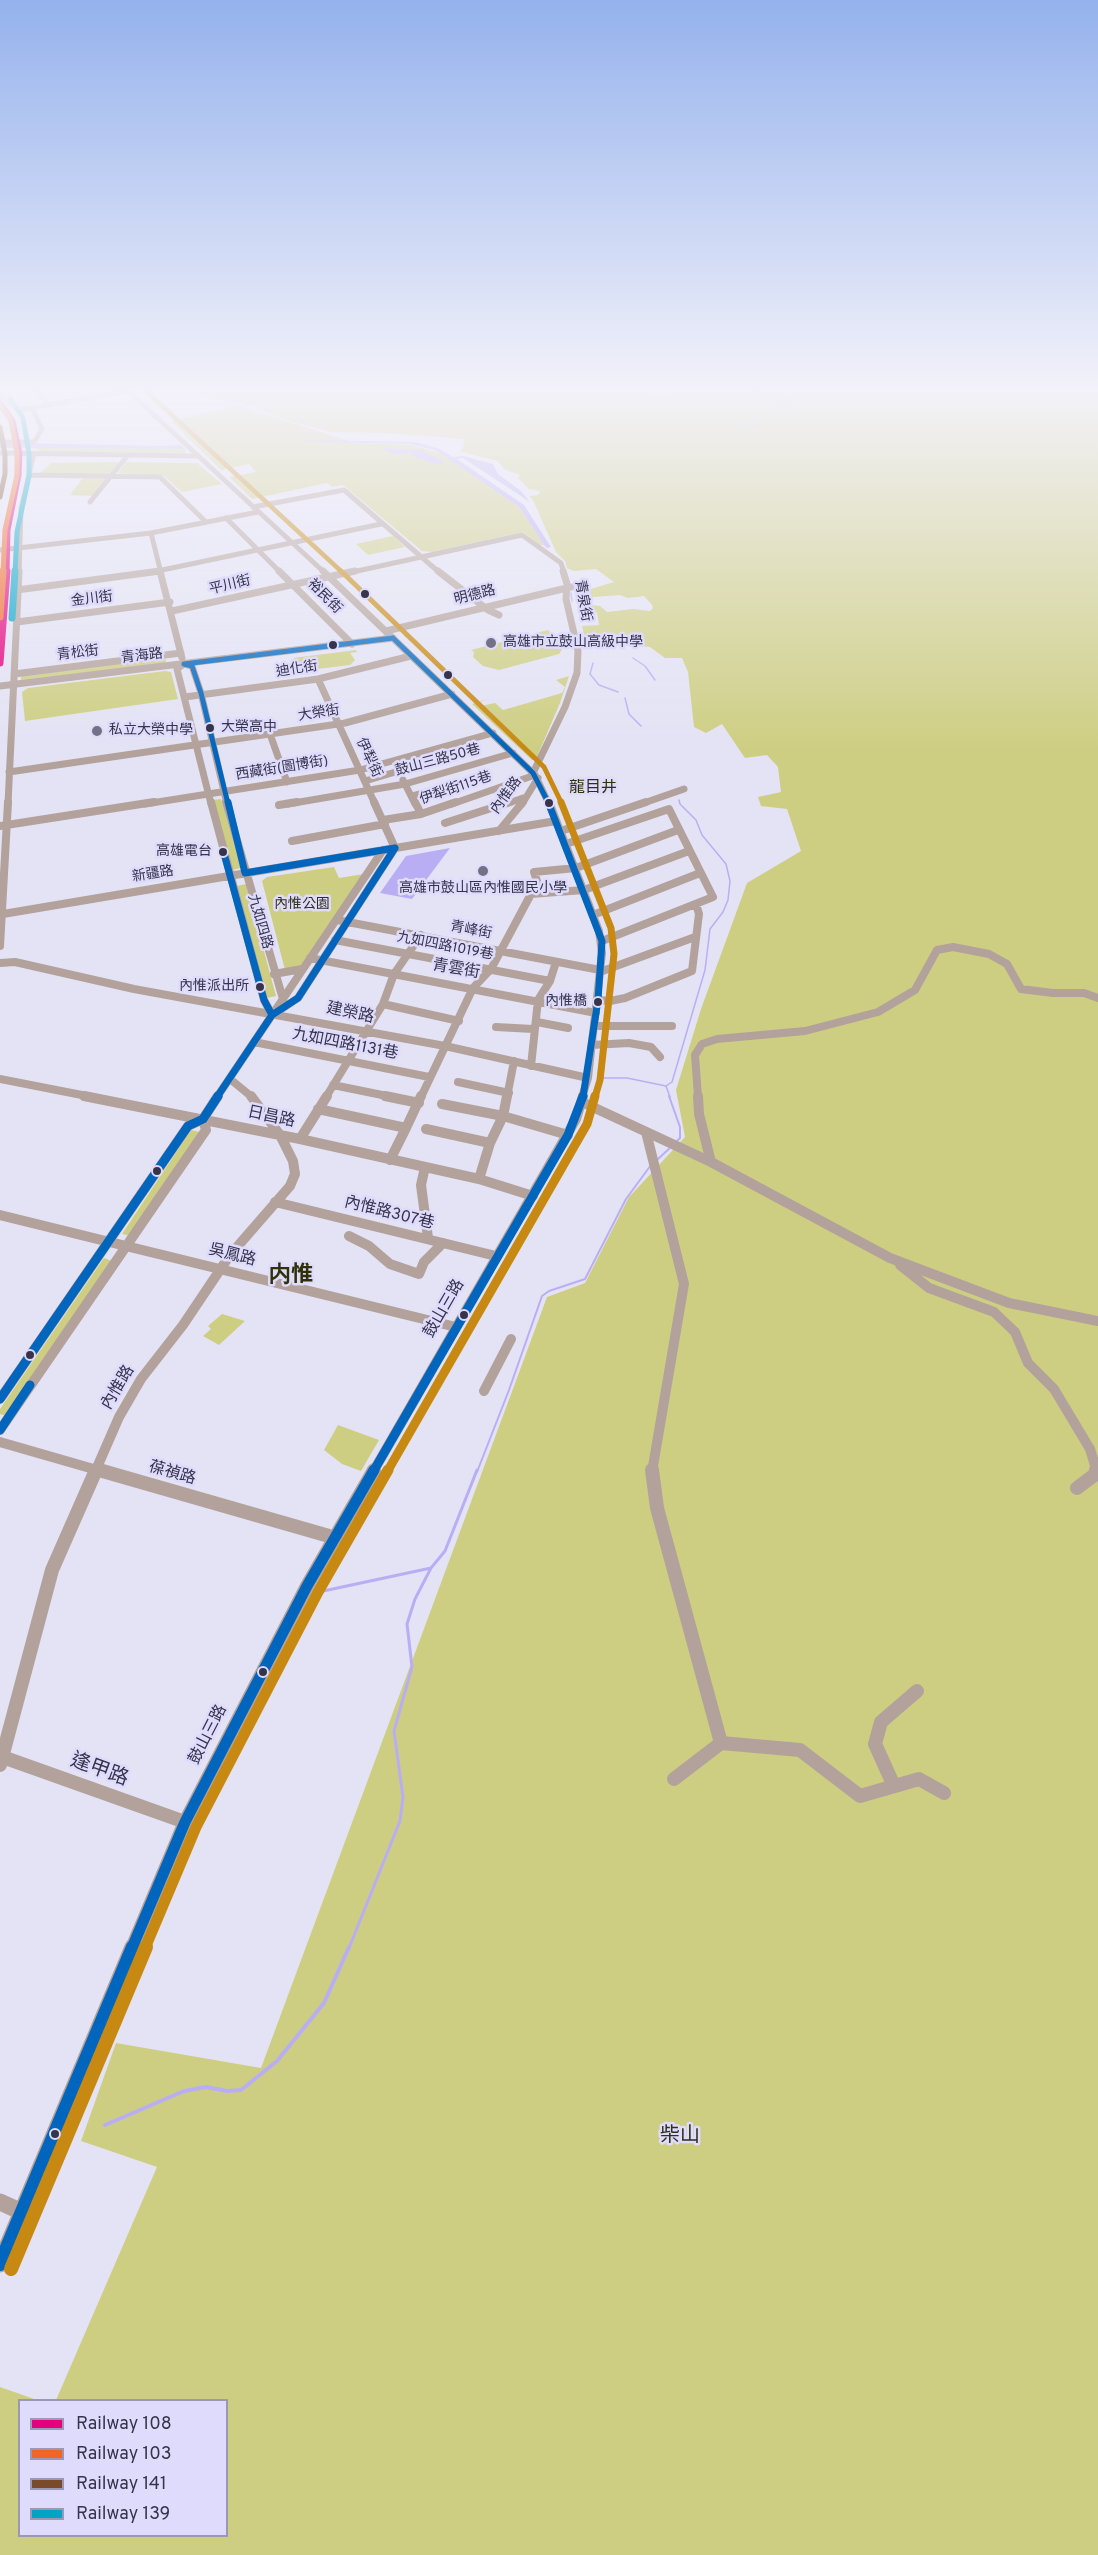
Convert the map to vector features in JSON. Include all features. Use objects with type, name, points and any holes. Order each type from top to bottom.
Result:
[{"type":"street","points":[[0,946],[3,914],[3,826],[15,674],[21,510]]},
{"type":"street","points":[[195,510],[206,522]]},
{"type":"street","points":[[0,550],[152,533],[226,518],[252,510]]},
{"type":"street","name":"鼓山三路","points":[[0,2264],[103,2013],[185,1822],[257,1680],[336,1538],[496,1256],[568,1135],[582,1102],[588,1078],[598,1000],[602,941],[576,868],[535,775],[257,510]]},
{"type":"street","points":[[365,510],[483,607],[500,615]]},
{"type":"street","name":"裕民街","points":[[226,518],[295,584],[352,644]]},
{"type":"street","points":[[17,590],[162,571],[381,524]]},
{"type":"street","name":"九如四路","points":[[152,533],[184,664]]},
{"type":"street","name":"青泉街","points":[[329,577],[522,535],[560,562],[569,587],[567,599],[578,640],[577,673],[535,775]]},
{"type":"street","name":"平川街","points":[[172,611],[329,577]]},
{"type":"street","name":"明德路","points":[[386,631],[569,587]]},
{"type":"street","name":"金川街","points":[[17,622],[170,602]]},
{"type":"street","name":"青海路","points":[[0,687],[393,638]]},
{"type":"street","name":"青松街","points":[[15,674],[181,653]]},
{"type":"street","name":"迪化街","points":[[185,698],[318,679],[411,656]]},
{"type":"street","name":"九如四路","points":[[272,1015],[264,1000],[177,669],[184,664],[192,666],[201,695],[214,742],[223,792],[283,999]]},
{"type":"street","name":"伊犁街","points":[[318,679],[395,848]]},
{"type":"street","name":"大榮街","points":[[9,772],[338,724],[452,694]]},
{"type":"street","name":"西藏街(圖博街)","points":[[3,826],[360,770],[493,733]]},
{"type":"street","points":[[270,734],[287,782]]},
{"type":"street","points":[[365,781],[463,752]]},
{"type":"street","name":"鼓山三路50巷","points":[[279,805],[405,784],[513,753]]},
{"type":"street","points":[[394,761],[421,814]]},
{"type":"street","points":[[457,769],[480,794]]},
{"type":"street","name":"伊犁街115巷","points":[[292,842],[421,814],[535,775]]},
{"type":"street","name":"內惟路","points":[[499,831],[516,813],[535,775]]},
{"type":"street","points":[[412,796],[467,780]]},
{"type":"street","points":[[561,831],[684,789]]},
{"type":"street","points":[[445,823],[523,798]]},
{"type":"street","points":[[566,844],[669,809],[712,897],[602,941]]},
{"type":"street","name":"新疆路","points":[[3,914],[556,822]]},
{"type":"street","points":[[541,893],[534,872],[576,868],[678,830]]},
{"type":"street","points":[[272,1015],[298,998],[395,848]]},
{"type":"street","points":[[0,1399],[188,1126],[203,1119],[383,850]]},
{"type":"street","points":[[390,1160],[473,988],[491,969],[531,894],[584,890],[689,851]]},
{"type":"street","points":[[593,915],[700,873]]},
{"type":"street","points":[[598,1000],[610,1001],[625,998],[689,973],[693,967],[699,915],[696,904]]},
{"type":"street","name":"青峰街","points":[[337,920],[421,934],[600,971]]},
{"type":"street","points":[[300,1139],[383,1004],[394,974],[421,934]]},
{"type":"street","points":[[600,971],[695,937]]},
{"type":"street","name":"九如四路1019巷","points":[[335,940],[550,981]]},
{"type":"street","points":[[711,1162],[699,1114],[695,1055],[702,1044],[717,1039],[805,1031],[878,1012],[915,990],[937,950],[953,947],[989,954],[1007,964],[1021,989],[1053,993],[1084,993],[1098,998]]},
{"type":"street","name":"青雲街","points":[[310,958],[596,1012]]},
{"type":"street","name":"建榮路","points":[[0,963],[15,962],[129,988],[445,1046],[588,1078]]},
{"type":"street","points":[[531,1066],[538,1000],[550,981],[556,962]]},
{"type":"street","points":[[274,974],[302,969]]},
{"type":"street","points":[[383,1004],[459,1021]]},
{"type":"street","points":[[595,1026],[672,1026]]},
{"type":"street","points":[[496,1027],[568,1028]]},
{"type":"street","name":"九如四路1131巷","points":[[254,1042],[429,1077]]},
{"type":"street","points":[[592,1045],[629,1043],[651,1047],[660,1058]]},
{"type":"street","points":[[478,1179],[490,1143],[503,1116],[514,1061]]},
{"type":"street","name":"日昌路","points":[[0,1079],[300,1139],[478,1179],[533,1196]]},
{"type":"street","name":"內惟路","points":[[1,1760],[52,1570],[119,1418],[141,1379],[183,1326],[248,1233],[290,1186],[295,1174],[293,1161],[280,1135],[251,1096],[230,1079]]},
{"type":"street","points":[[458,1082],[509,1093]]},
{"type":"street","points":[[333,1085],[419,1103]]},
{"type":"street","points":[[582,1102],[711,1162],[890,1258],[1009,1303],[1098,1322]]},
{"type":"street","points":[[442,1104],[503,1116],[568,1135]]},
{"type":"street","points":[[318,1109],[406,1128]]},
{"type":"street","points":[[0,1430],[206,1130],[203,1119]]},
{"type":"street","points":[[426,1128],[490,1143]]},
{"type":"street","points":[[646,1132],[684,1284],[652,1469],[657,1508],[721,1743]]},
{"type":"street","points":[[425,1167],[421,1185],[428,1238]]},
{"type":"street","name":"內惟路307巷","points":[[275,1203],[496,1256]]},
{"type":"street","name":"吳鳳路","points":[[0,1215],[456,1327]]},
{"type":"street","points":[[349,1236],[369,1246],[390,1264],[418,1274],[424,1262],[443,1243]]},
{"type":"street","points":[[890,1258],[929,1288],[994,1312],[1015,1332],[1028,1363],[1054,1389],[1090,1449],[1097,1473],[1077,1488]]},
{"type":"street","points":[[484,1391],[511,1339]]},
{"type":"street","name":"葆禎路","points":[[0,1442],[336,1538]]},
{"type":"street","points":[[894,1786],[875,1744],[880,1722],[917,1691]]},
{"type":"street","points":[[674,1779],[721,1743],[800,1750],[860,1796],[919,1779],[944,1793]]},
{"type":"street","name":"逢甲路","points":[[1,1760],[185,1822]]},
{"type":"street","points":[[0,2202],[22,2212]]},
{"type":"green space","points":[[373,510],[521,510],[544,545],[540,545],[523,532],[433,552],[422,551]]},
{"type":"green space","name":"柴山","points":[[538,510],[1098,510],[1098,2555],[0,2555],[0,2387],[34,2399],[18,2399],[18,2537],[228,2537],[228,2399],[56,2399],[157,2167],[81,2141],[116,2043],[261,2068],[547,1297],[585,1283],[629,1197],[685,1137],[676,1090],[701,1009],[747,883],[801,851],[787,809],[761,806],[758,797],[781,792],[778,767],[767,755],[745,758],[722,724],[706,733],[694,727],[688,672],[682,658],[665,658],[650,647],[638,646],[617,635],[585,639],[582,626],[599,625],[597,613],[590,605],[600,606],[607,612],[633,609],[650,611],[653,608],[652,605],[644,596],[581,598],[587,590],[614,582],[596,569],[574,571],[567,568],[565,561],[556,552]]},
{"type":"green space","points":[[393,536],[405,547],[368,555],[356,544]]},
{"type":"green space","points":[[548,630],[551,633],[549,634],[562,642],[563,648],[559,654],[499,670],[483,666],[473,657],[474,652],[471,650]]},
{"type":"green space","points":[[356,650],[357,652],[350,653],[355,660],[350,665],[309,670],[297,668],[295,664],[297,660],[293,658]]},
{"type":"green space","points":[[165,658],[166,662],[162,664],[21,680],[21,676]]},
{"type":"green space","points":[[171,672],[178,699],[25,721],[22,692],[28,688]]},
{"type":"green space","points":[[569,676],[560,703],[536,759],[532,760],[472,704],[490,698],[477,703],[481,706],[495,703],[503,710],[562,693],[565,687],[556,680]]},
{"type":"green space","points":[[221,799],[241,868],[232,870],[212,800]]},
{"type":"green space","name":"內惟公園","points":[[334,867],[339,878],[364,874],[299,968],[285,970],[262,881],[267,877]]},
{"type":"green space","points":[[246,884],[276,996],[267,998],[237,886]]},
{"type":"green space","points":[[191,1130],[200,1132],[131,1236],[122,1234]]},
{"type":"green space","points":[[104,1258],[112,1261],[6,1416],[0,1414],[0,1409]]},
{"type":"green space","points":[[222,1314],[245,1321],[219,1345],[203,1336],[211,1329],[208,1326]]},
{"type":"green space","points":[[338,1425],[379,1440],[361,1471],[342,1464],[324,1450]]},
{"type":"shaded area","points":[[521,510],[527,510],[551,547],[547,548]]},
{"type":"shaded area","points":[[450,848],[412,899],[380,893],[406,856]]},
{"type":"waterway","points":[[571,593],[572,601]]},
{"type":"waterway","points":[[633,658],[645,666],[655,680]]},
{"type":"waterway","points":[[593,663],[590,674],[599,685],[618,692]]},
{"type":"waterway","points":[[625,698],[629,714],[641,726]]},
{"type":"waterway","points":[[666,1086],[672,1082],[705,970],[710,929],[723,912],[728,900],[730,881],[726,864],[702,835],[696,820],[680,804],[679,800]]},
{"type":"waterway","points":[[598,1078],[627,1078],[666,1086]]},
{"type":"waterway","points":[[666,1086],[670,1097]]},
{"type":"waterway","points":[[669,1096],[680,1127],[680,1138],[677,1141]]},
{"type":"waterway","points":[[658,1159],[671,1147]]},
{"type":"waterway","points":[[477,1472],[542,1296],[549,1291],[585,1279],[626,1199],[651,1165]]},
{"type":"waterway","points":[[431,1568],[445,1551],[477,1470]]},
{"type":"waterway","points":[[314,1593],[431,1568]]},
{"type":"waterway","points":[[349,1948],[400,1821],[403,1797],[394,1731],[412,1667],[407,1624],[415,1599],[431,1568]]},
{"type":"waterway","points":[[105,2125],[184,2091],[206,2087],[227,2091],[241,2090],[277,2061],[324,2003],[349,1947]]},
{"type":"rail line","name":"103","points":[[0,617],[5,530],[9,510]]},
{"type":"rail line","name":"108","points":[[0,663],[7,589],[8,530],[12,510]]},
{"type":"rail line","name":"139","points":[[12,618],[17,532],[22,510]]},
{"type":"transit line","points":[[11,2269],[196,1827],[318,1592],[587,1124],[600,1080],[614,954],[611,928],[556,789],[544,767],[275,510]]},
{"type":"transit line","points":[[184,664],[393,638]]},
{"type":"transit line","points":[[0,2264],[185,1822],[307,1586],[568,1135],[582,1102],[598,1000],[602,941],[545,793],[533,773],[393,638]]},
{"type":"transit line","points":[[184,664],[192,666],[201,693],[245,873],[395,848]]},
{"type":"transit line","points":[[0,1399],[188,1126],[203,1119],[272,1015],[298,998],[395,848]]},
{"type":"transit line","points":[[223,850],[264,1000],[272,1015]]},
{"type":"transit line","points":[[0,1430],[30,1385]]},
{"type":"place","name":"高雄市立鼓山高級中學","points":[[491,643]]},
{"type":"place","name":"大榮高中","points":[[210,728]]},
{"type":"place","name":"私立大榮中學","points":[[97,731]]},
{"type":"place","name":"高雄電台","points":[[223,852]]},
{"type":"place","name":"高雄市鼓山區內惟國民小學","points":[[483,871]]},
{"type":"place","name":"內惟派出所","points":[[260,987]]},
{"type":"place","name":"內惟橋","points":[[598,1002]]},
{"type":"district","name":"龍目井","points":[[593,789]]},
{"type":"district","name":"内惟","points":[[291,1277]]}]
